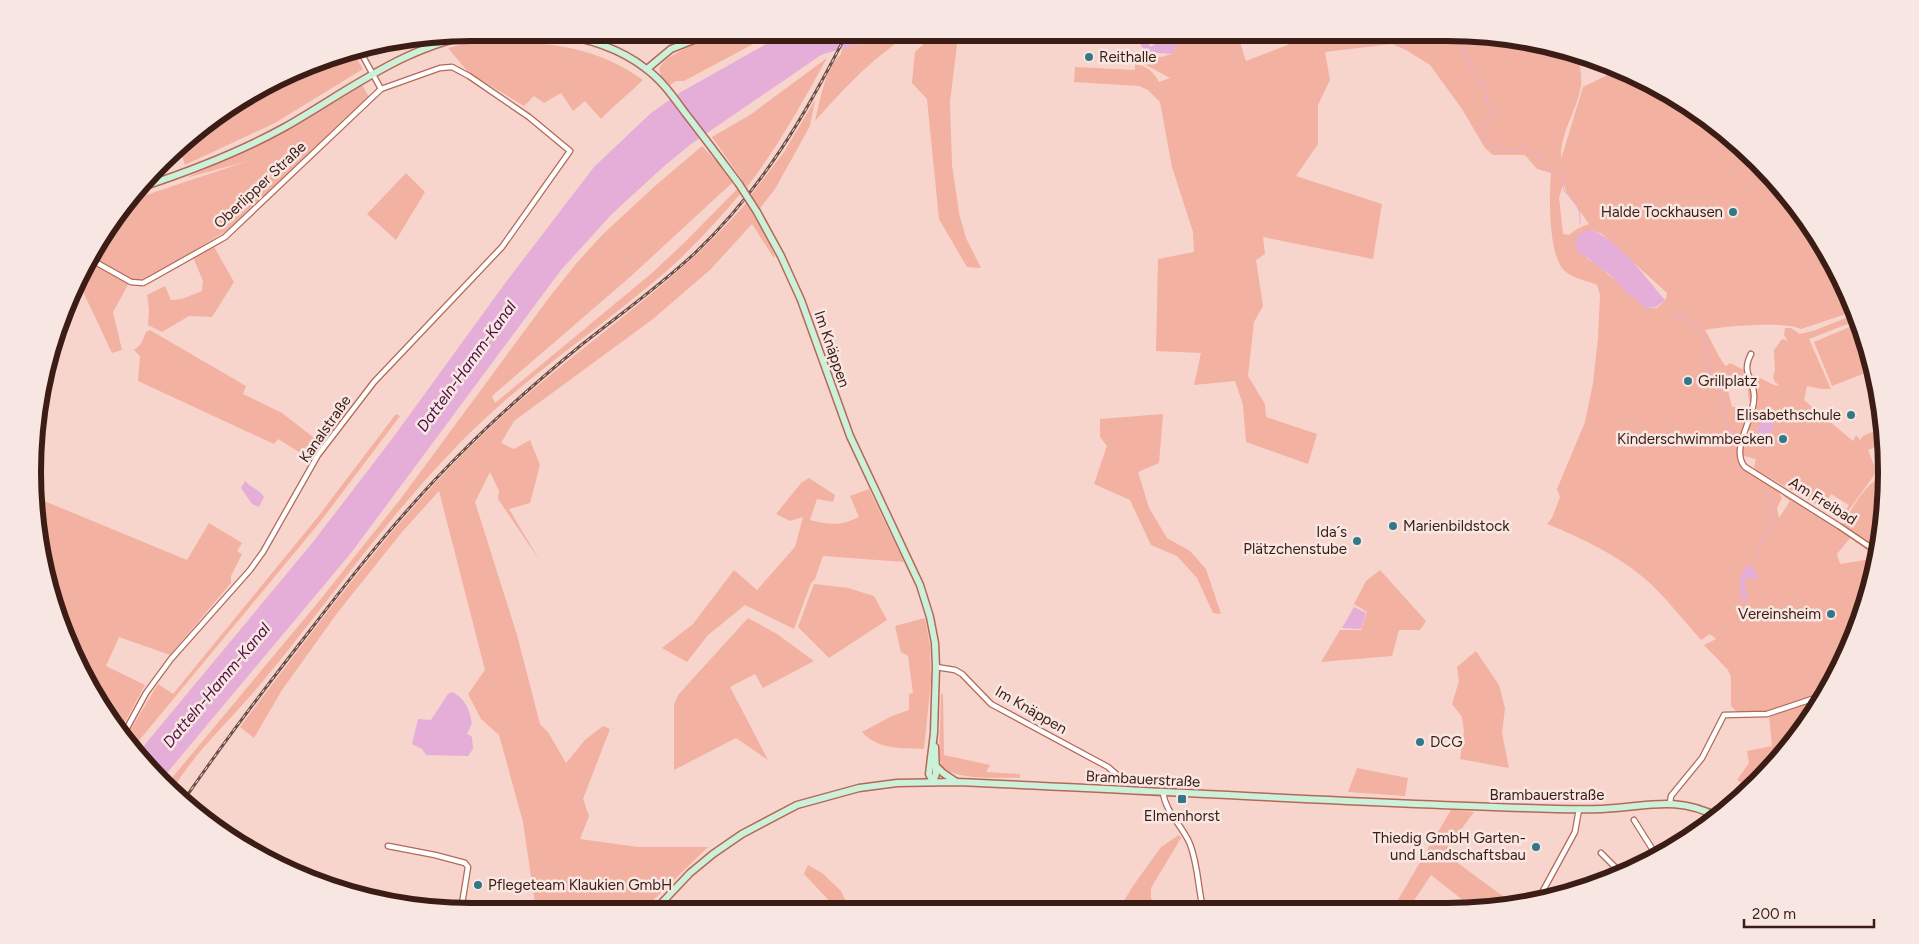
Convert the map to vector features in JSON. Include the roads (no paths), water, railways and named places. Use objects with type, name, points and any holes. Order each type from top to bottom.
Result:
[{"type":"street","points":[[591,41],[620,52],[647,68],[671,50],[691,41]]},
{"type":"street","name":"Oberlipper Straße","points":[[152,184],[184,173],[249,145],[292,123],[397,60],[442,42]]},
{"type":"street","points":[[362,56],[381,89]]},
{"type":"street","name":"Oberlipper Straße","points":[[96,262],[132,282],[143,283],[225,237],[381,89],[440,68],[452,66],[470,76],[529,117],[570,151]]},
{"type":"street","name":"Im Knäppen","points":[[647,68],[669,92],[739,184],[781,256],[801,300],[850,436],[920,585],[930,617],[935,643],[934,734],[929,774],[932,782]]},
{"type":"street","name":"Kanalstraße","points":[[126,729],[146,693],[172,659],[250,570],[263,552],[318,455],[374,382],[502,247],[570,151]]},
{"type":"street","name":"Am Freibad","points":[[1752,354],[1746,366],[1746,371],[1753,390],[1754,402],[1738,456],[1740,462],[1870,548]]},
{"type":"street","name":"Im Knäppen","points":[[936,667],[955,670],[962,674],[991,704],[1108,767],[1116,774]]},
{"type":"street","points":[[1670,801],[1702,758],[1724,715],[1767,714],[1813,699]]},
{"type":"street","points":[[932,782],[936,774],[934,734]]},
{"type":"street","points":[[936,766],[956,782]]},
{"type":"street","name":"Brambauerstraße","points":[[662,903],[690,873],[712,854],[742,834],[797,805],[859,788],[897,783],[956,782],[1363,803],[1579,809],[1601,809],[1670,801],[1690,805],[1710,813]]},
{"type":"street","points":[[1163,792],[1164,801],[1180,825],[1194,856],[1202,903]]},
{"type":"street","points":[[1543,891],[1575,832],[1579,809]]},
{"type":"street","points":[[1634,820],[1653,850]]},
{"type":"street","points":[[388,846],[434,855],[465,864],[468,867],[468,873],[462,903]]},
{"type":"street","points":[[1601,853],[1616,868]]},
{"type":"water","name":"Datteln-Hamm-Kanal","points":[[771,41],[887,41],[853,45],[821,55],[691,144],[612,214],[561,270],[351,553],[165,775],[142,748],[313,542],[594,167],[651,113],[681,92]]},
{"type":"water","points":[[1139,41],[1146,41],[1151,47],[1155,44],[1177,41],[1172,54],[1145,52]]},
{"type":"water","points":[[1591,230],[1613,242],[1665,300],[1656,307],[1646,308],[1627,293],[1609,274],[1576,250],[1576,238],[1582,232]]},
{"type":"water","points":[[1763,412],[1776,417],[1766,448],[1753,444]]},
{"type":"water","points":[[245,481],[264,497],[259,507],[252,504],[241,488]]},
{"type":"water","points":[[1747,565],[1752,566],[1758,576],[1756,581],[1750,577],[1745,581],[1748,599],[1740,602],[1742,599],[1740,581]]},
{"type":"water","points":[[1354,607],[1366,613],[1361,629],[1342,628]]},
{"type":"water","points":[[452,692],[464,701],[468,709],[472,723],[467,734],[472,737],[473,749],[468,756],[426,755],[422,749],[412,744],[418,719],[431,720],[448,694]]},
{"type":"waterway","points":[[1457,41],[1461,45],[1478,83],[1486,84],[1485,90],[1488,104],[1494,111],[1491,117],[1482,123],[1482,131],[1493,148],[1515,151],[1525,148],[1541,156],[1540,161],[1544,168],[1563,175],[1564,191],[1578,209],[1580,224]]},
{"type":"waterway","points":[[1671,315],[1684,318],[1697,326],[1705,341],[1710,372],[1719,389],[1731,439]]},
{"type":"waterway","points":[[1752,566],[1758,559],[1760,545],[1769,530],[1773,518],[1772,503],[1766,490]]},
{"type":"railway","points":[[187,795],[244,716],[326,609],[383,538],[423,493],[521,396],[580,346],[654,289],[720,228],[742,202],[781,149],[816,92],[843,41]]},
{"type":"place","name":"Reithalle","points":[[1089,57]]},
{"type":"place","name":"Halde Tockhausen","points":[[1733,212]]},
{"type":"place","name":"Grillplatz","points":[[1688,381]]},
{"type":"place","name":"Elisabethschule","points":[[1851,415]]},
{"type":"place","name":"Kinderschwimmbecken","points":[[1783,439]]},
{"type":"place","name":"Marienbildstock","points":[[1393,526]]},
{"type":"place","name":"Ida´s Plätzchenstube","points":[[1357,541]]},
{"type":"place","name":"Vereinsheim","points":[[1831,614]]},
{"type":"place","name":"DCG","points":[[1420,742]]},
{"type":"place","name":"Elmenhorst","points":[[1182,799]]},
{"type":"place","name":"Thiedig GmbH Garten- und Landschaftsbau","points":[[1536,847]]},
{"type":"place","name":"Pflegeteam Klaukien GmbH","points":[[478,885]]}]
